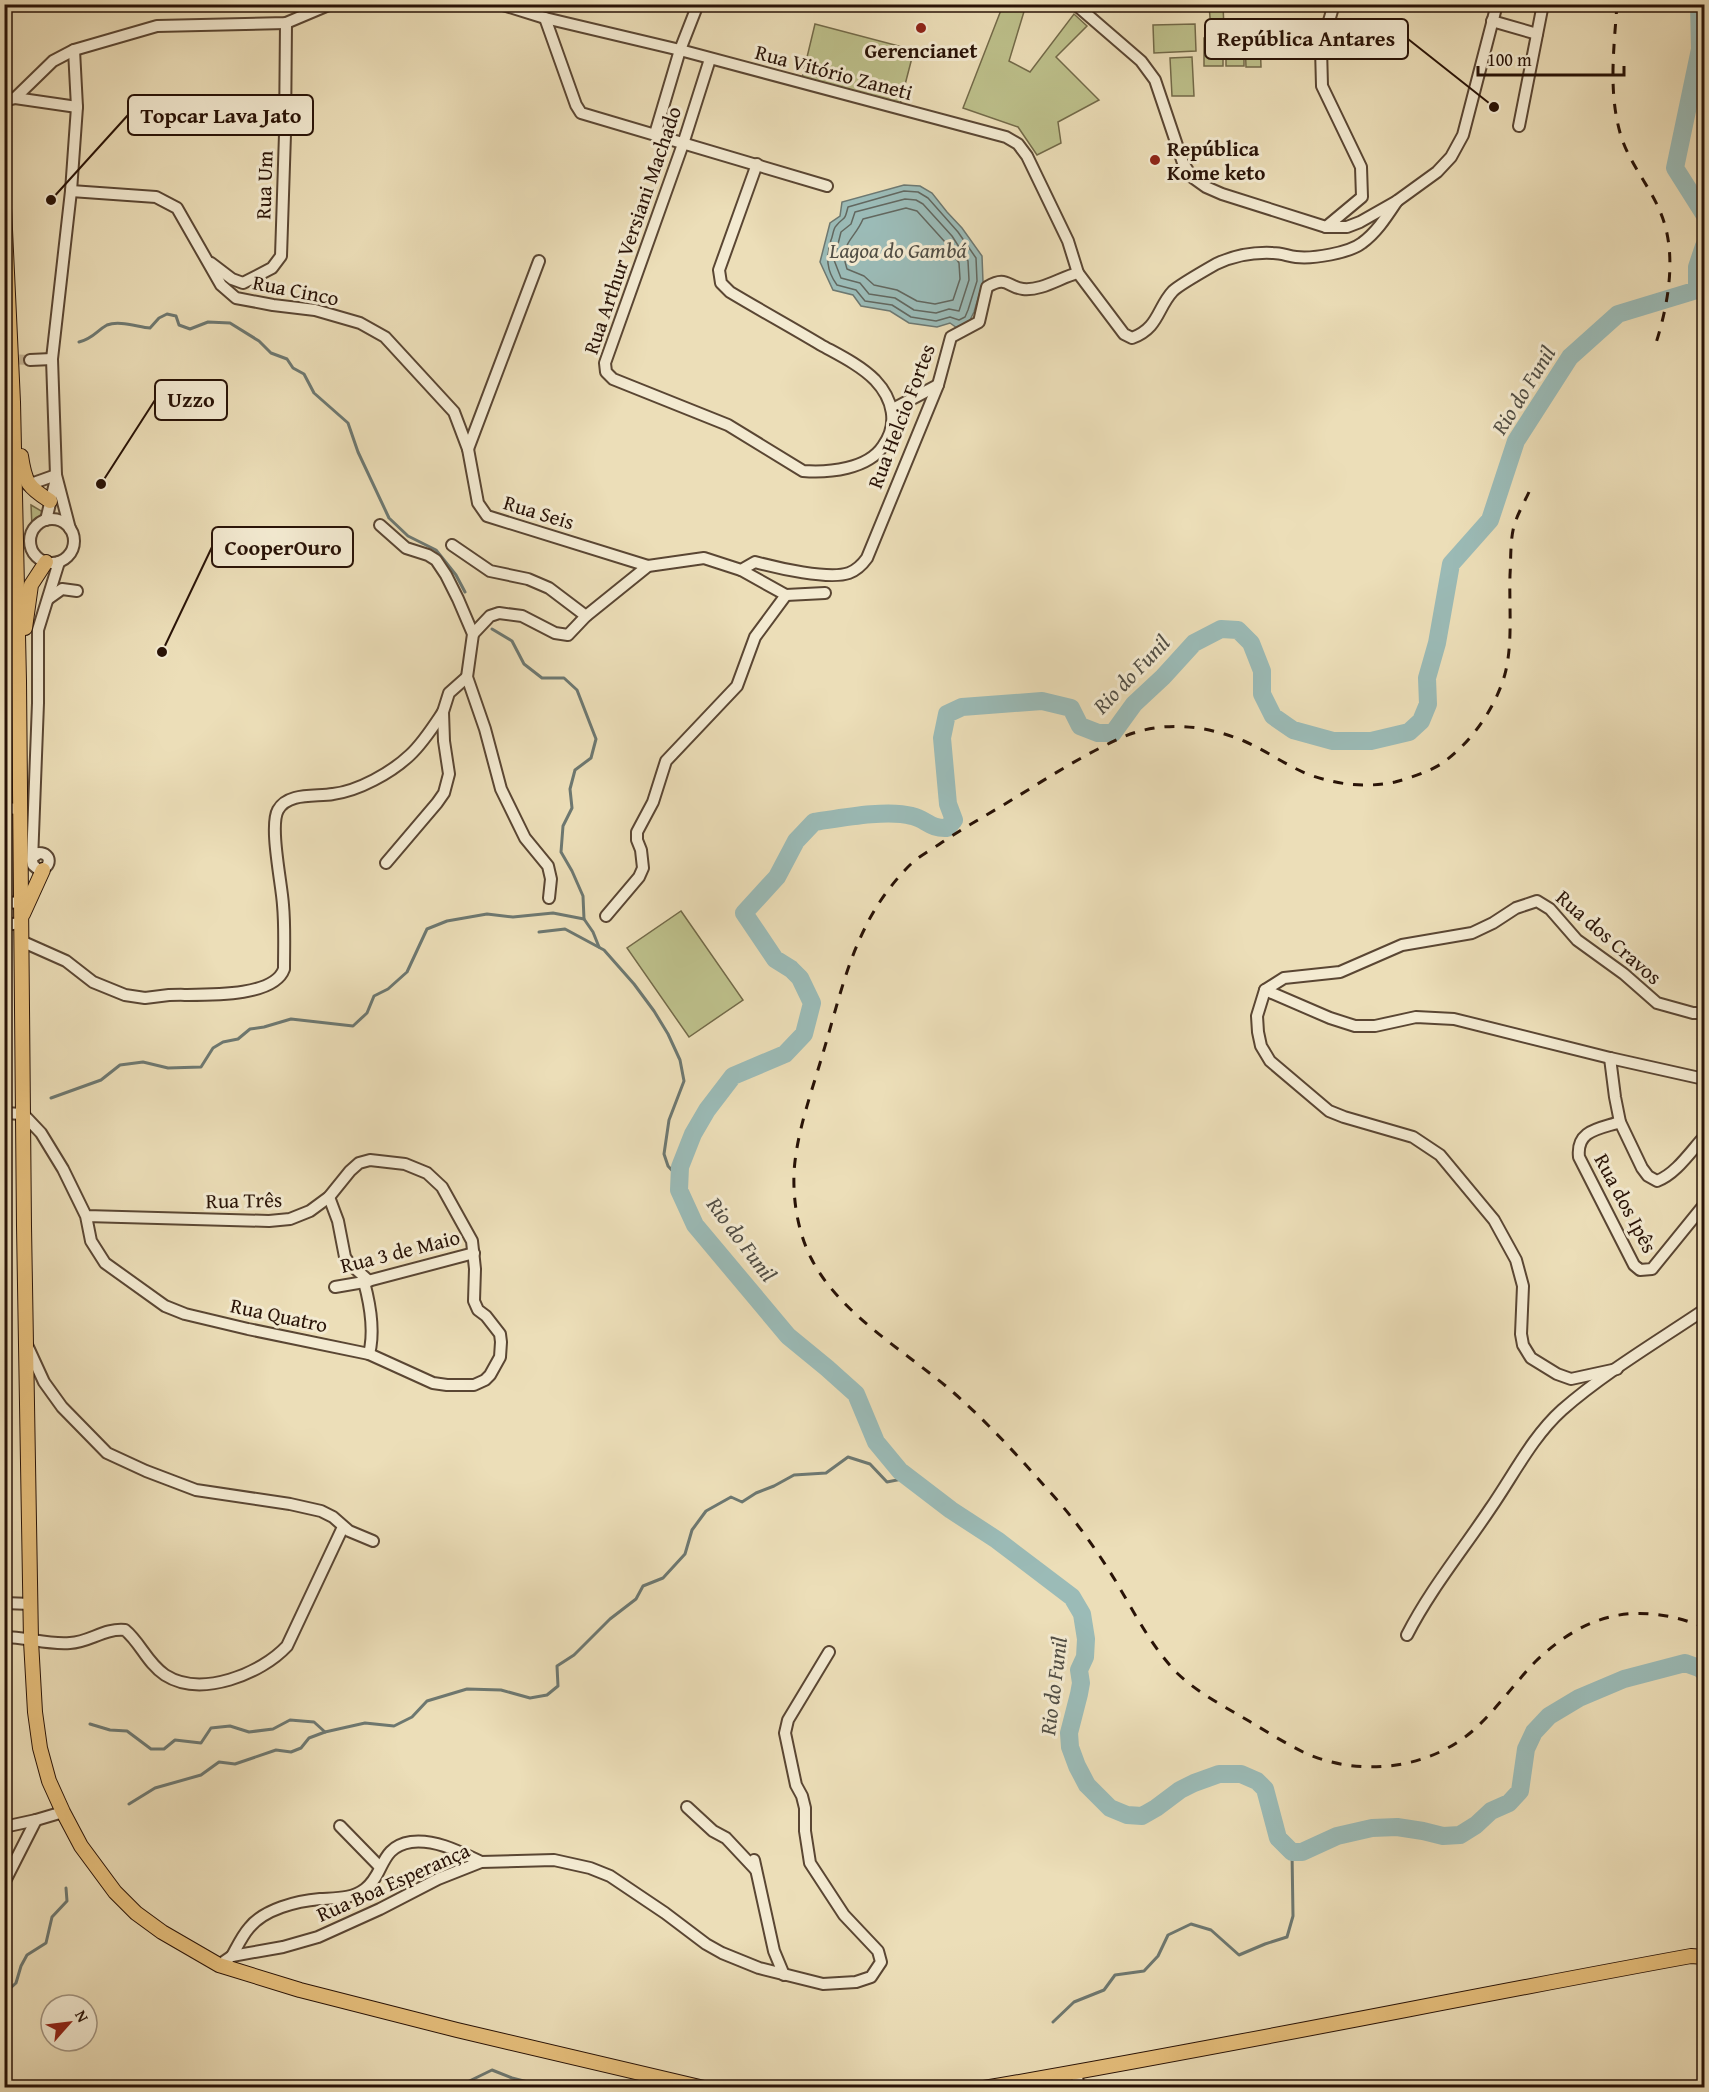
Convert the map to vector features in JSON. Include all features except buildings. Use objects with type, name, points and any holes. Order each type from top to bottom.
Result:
[{"type":"main road","points":[[4,208],[13,402],[19,681],[20,903],[32,1641],[35,1712],[40,1748],[50,1781],[81,1846],[115,1892],[136,1913],[162,1932],[219,1965],[300,1990],[412,2019],[704,2088]]},
{"type":"main road","points":[[13,402],[23,473],[28,485],[50,501]]},
{"type":"main road","points":[[16,544],[29,597]]},
{"type":"main road","points":[[19,681],[31,585],[48,566]]},
{"type":"main road","points":[[21,921],[43,870]]},
{"type":"main road","points":[[984,2088],[1250,2041],[1552,1981],[1691,1956],[1704,1958]]},
{"type":"street","points":[[10,99],[53,62],[74,50],[157,26],[286,23],[331,4]]},
{"type":"street","points":[[654,134],[680,50],[698,4]]},
{"type":"street","points":[[1075,4],[1141,61],[1155,80],[1183,163],[1192,177],[1206,188],[1222,194],[1326,227],[1347,227],[1360,222],[1397,201],[1437,172],[1452,157],[1463,135],[1497,4]]},
{"type":"street","points":[[1326,227],[1362,196],[1360,167],[1322,86],[1321,48],[1334,4]]},
{"type":"street","points":[[1519,126],[1543,4]]},
{"type":"street","name":"Rua Vitório Zaneti","points":[[507,6],[545,18],[680,50],[1006,137],[1018,144],[1028,156],[1063,231],[1078,273]]},
{"type":"street","points":[[545,18],[576,105],[581,112],[827,186]]},
{"type":"street","points":[[1492,21],[1537,34]]},
{"type":"street","name":"Rua Um","points":[[206,259],[232,279],[243,283],[272,268],[281,256],[286,23]]},
{"type":"street","points":[[48,566],[66,559],[73,551],[75,541],[56,476],[52,359],[71,191],[76,107],[74,50]]},
{"type":"street","name":"Rua Arthur Versiani Machado","points":[[710,59],[683,144],[605,363],[606,372],[613,380],[729,425],[804,471],[817,472],[851,466],[870,459],[883,447],[892,430],[893,409]]},
{"type":"street","points":[[10,99],[76,107]]},
{"type":"street","points":[[757,164],[719,270],[721,283],[730,292],[862,370],[876,381],[893,409],[938,385]]},
{"type":"street","name":"Rua Cinco","points":[[71,191],[156,198],[177,208],[221,285],[236,298],[315,310],[360,323],[385,337],[454,412],[468,449]]},
{"type":"street","points":[[1078,273],[1124,334],[1132,338],[1140,335],[1154,322],[1173,291],[1212,266],[1235,255],[1249,253],[1276,252],[1297,257],[1348,251],[1373,234],[1397,201]]},
{"type":"street","points":[[468,449],[539,261]]},
{"type":"street","name":"Rua Helcio Fortes","points":[[648,566],[704,558],[741,570],[755,562],[798,572],[841,575],[852,572],[860,566],[869,552],[938,385],[951,337],[979,322],[987,287],[994,282],[1006,281],[1022,289],[1045,285],[1067,275],[1078,273]]},
{"type":"street","points":[[30,360],[52,359]]},
{"type":"street","name":"Rua Seis","points":[[468,449],[478,503],[487,516],[648,566]]},
{"type":"street","points":[[28,485],[56,476]]},
{"type":"street","points":[[46,520],[56,476]]},
{"type":"street","points":[[48,566],[34,554],[30,539],[37,526],[46,520],[58,520],[70,528]]},
{"type":"street","points":[[380,525],[406,548],[436,560],[446,575],[473,634],[467,677],[485,729],[501,789],[525,838],[548,866],[551,879],[549,898]]},
{"type":"street","points":[[452,545],[490,571],[528,579],[549,588],[586,616]]},
{"type":"street","points":[[43,870],[33,865],[38,855],[34,836],[38,630],[47,599],[48,566]]},
{"type":"street","points":[[47,599],[48,566]]},
{"type":"street","points":[[473,634],[490,616],[499,613],[522,616],[555,633],[568,635],[586,616],[648,566]]},
{"type":"street","points":[[741,570],[786,595],[825,593]]},
{"type":"street","points":[[4,588],[17,620]]},
{"type":"street","points":[[47,599],[62,589],[76,591]]},
{"type":"street","points":[[606,916],[644,868],[637,832],[653,802],[666,761],[737,687],[755,637],[786,595]]},
{"type":"street","points":[[21,941],[66,961],[93,982],[133,997],[240,992],[256,989],[276,981],[284,969],[283,902],[278,870],[275,821],[278,810],[286,802],[297,798],[333,794],[357,787],[383,774],[409,756],[443,712],[449,693],[467,677]]},
{"type":"street","points":[[386,863],[437,803],[446,787],[449,774],[443,712]]},
{"type":"street","points":[[4,808],[19,809]]},
{"type":"street","name":"Rua dos Cravos","points":[[1265,990],[1284,978],[1340,972],[1402,945],[1472,933],[1516,908],[1537,901],[1550,909],[1577,940],[1624,974],[1648,996],[1665,1006],[1693,1013],[1704,1013]]},
{"type":"street","points":[[4,902],[20,903]]},
{"type":"street","points":[[4,925],[21,921]]},
{"type":"street","points":[[1617,1369],[1571,1379],[1557,1374],[1530,1358],[1523,1345],[1521,1334],[1521,1277],[1515,1260],[1494,1220],[1430,1146],[1394,1130],[1329,1111],[1278,1069],[1265,1053],[1258,1032],[1257,1016],[1265,990],[1330,1018],[1355,1026],[1375,1026],[1416,1017],[1454,1018],[1610,1058],[1704,1079]]},
{"type":"street","points":[[1610,1058],[1620,1122],[1648,1176],[1657,1181],[1670,1174],[1704,1137]]},
{"type":"street","points":[[4,1113],[23,1114]]},
{"type":"street","name":"Rua Quatro","points":[[23,1114],[41,1133],[63,1169],[86,1216],[91,1241],[105,1263],[148,1295],[173,1310],[248,1329],[369,1354],[433,1383],[466,1386],[485,1380],[500,1357],[501,1342],[500,1334],[486,1316],[478,1310],[474,1301],[474,1253]]},
{"type":"street","name":"Rua dos Ipês","points":[[1620,1122],[1593,1131],[1580,1140],[1578,1147],[1585,1172],[1634,1265],[1646,1271],[1658,1263],[1704,1205]]},
{"type":"street","name":"Rua Três","points":[[86,1216],[269,1221],[300,1216],[328,1197],[359,1163],[369,1160],[405,1164],[418,1167],[427,1173],[441,1187],[467,1228],[474,1253]]},
{"type":"street","points":[[328,1197],[339,1221],[345,1257],[367,1281],[372,1337],[369,1354]]},
{"type":"street","name":"Rua 3 de Maio","points":[[335,1287],[474,1253]]},
{"type":"street","points":[[1407,1635],[1436,1584],[1485,1517],[1538,1436],[1563,1409],[1704,1310]]},
{"type":"street","points":[[27,1345],[44,1382],[62,1407],[107,1453],[196,1490],[321,1511],[333,1517],[343,1527],[373,1541]]},
{"type":"street","points":[[4,1637],[71,1643],[104,1631],[125,1630],[147,1659],[163,1674],[171,1678],[196,1683],[232,1680],[260,1668],[287,1646],[343,1527]]},
{"type":"street","points":[[4,1603],[31,1604]]},
{"type":"street","name":"Rua Boa Esperança","points":[[219,1965],[232,1956],[283,1947],[318,1936],[380,1909],[438,1879],[481,1862],[554,1860],[590,1868],[610,1876],[705,1944],[740,1960],[784,1975],[824,1984],[856,1982],[871,1977],[881,1962],[879,1951],[844,1915],[813,1869],[808,1853],[805,1808],[796,1785],[785,1733],[788,1720],[829,1652]]},
{"type":"street","points":[[687,1807],[707,1827],[726,1838],[755,1865],[774,1951],[784,1975]]},
{"type":"street","points":[[4,1827],[63,1812]]},
{"type":"street","points":[[4,1883],[36,1820]]},
{"type":"street","points":[[340,1826],[380,1867]]},
{"type":"street","points":[[232,1956],[250,1927],[265,1916],[295,1904],[354,1895],[372,1882],[386,1856],[396,1847],[421,1842],[448,1847],[481,1862]]},
{"type":"street","points":[[1077,2072],[1078,2088]]},
{"type":"green space","points":[[1003,5],[1026,5],[1009,61],[1030,72],[1074,14],[1087,26],[1056,57],[1099,100],[1058,122],[1061,143],[1037,155],[1018,127],[963,108]]},
{"type":"green space","points":[[1209,5],[1223,5],[1224,29],[1211,30]]},
{"type":"green space","points":[[815,24],[914,50],[900,104],[802,78]]},
{"type":"green space","points":[[1195,24],[1196,51],[1154,53],[1153,25]]},
{"type":"green space","points":[[1226,37],[1244,37],[1244,66],[1226,66]]},
{"type":"green space","points":[[1245,37],[1260,37],[1261,67],[1246,67]]},
{"type":"green space","points":[[1204,38],[1223,38],[1223,66],[1204,66]]},
{"type":"green space","points":[[1192,57],[1194,96],[1172,96],[1170,58]]},
{"type":"green space","points":[[31,505],[48,515],[32,527]]},
{"type":"green space","points":[[681,911],[743,1000],[689,1037],[627,948]]},
{"type":"water","name":"Lagoa do Gambá","points":[[904,185],[920,186],[932,193],[982,256],[983,282],[974,312],[969,322],[957,328],[950,323],[937,327],[909,323],[890,311],[861,306],[853,295],[833,290],[820,262],[830,223],[840,216],[842,202]]},
{"type":"waterway","name":"Rio do Funil","points":[[1699,4],[1700,49],[1675,168],[1704,214]]},
{"type":"waterway","name":"Rio do Funil","points":[[1704,246],[1697,267],[1697,290],[1618,314],[1570,357],[1516,441],[1490,520],[1451,564],[1437,643],[1427,678],[1428,704],[1421,721],[1409,732],[1371,741],[1333,741],[1293,730],[1273,716],[1262,694],[1262,671],[1251,643],[1238,630],[1221,629],[1194,643],[1134,704],[1113,733],[1098,733],[1080,726],[1071,708],[1042,701],[962,707],[947,714],[942,738],[948,804],[954,820],[947,828],[936,827],[912,816],[890,813],[814,822],[796,841],[777,877],[744,913],[775,959],[800,978],[812,1003],[804,1034],[785,1054],[733,1076],[707,1110],[693,1134],[680,1167],[679,1190],[695,1225],[788,1336],[856,1394],[876,1442],[900,1471],[1072,1597],[1082,1614],[1086,1639],[1085,1657],[1079,1670],[1081,1683],[1069,1733],[1070,1747],[1087,1785],[1110,1808],[1127,1815],[1142,1816],[1194,1783],[1219,1774],[1241,1774],[1257,1781],[1265,1789],[1278,1838],[1292,1852],[1302,1852],[1337,1836],[1372,1828],[1397,1827],[1443,1836],[1460,1835],[1476,1825],[1491,1811],[1509,1803],[1520,1791],[1526,1749],[1534,1732],[1549,1716],[1579,1698],[1624,1679],[1685,1663],[1704,1672]]},
{"type":"waterway","points":[[79,342],[112,324],[123,323],[150,328],[159,318],[167,314],[176,316],[179,325],[190,329],[208,322],[230,323],[259,341],[271,353],[287,359],[293,368],[304,374],[314,393],[348,423],[358,452],[389,518],[408,536],[436,550],[456,575],[465,592]]},
{"type":"waterway","points":[[492,629],[512,641],[524,664],[542,678],[564,678],[577,690],[596,739],[591,758],[575,770],[570,789],[572,808],[563,826],[561,852],[583,896],[584,919],[599,947]]},
{"type":"waterway","points":[[51,1098],[101,1080],[120,1065],[143,1062],[168,1068],[201,1067],[213,1048],[223,1042],[238,1039],[250,1029],[291,1019],[353,1026],[367,1013],[374,996],[388,989],[407,972],[427,929],[447,921],[487,914],[513,917],[553,913],[584,919]]},
{"type":"waterway","points":[[539,932],[565,929],[604,950],[634,984],[668,1034],[680,1060],[684,1081],[669,1120],[664,1154],[668,1166],[679,1178]]},
{"type":"waterway","points":[[90,1724],[110,1730],[127,1731],[151,1749],[164,1749],[175,1740],[201,1743],[211,1728],[230,1726],[249,1732],[273,1729],[290,1720],[314,1722],[325,1732],[365,1723],[394,1726],[412,1717],[427,1701],[467,1689],[501,1690],[530,1698],[547,1695],[558,1686],[557,1666],[574,1655],[610,1619],[636,1599],[643,1586],[663,1578],[685,1554],[692,1530],[706,1511],[731,1497],[742,1502],[794,1475],[826,1473],[848,1457],[870,1464],[887,1482],[907,1478]]},
{"type":"waterway","points":[[129,1804],[155,1788],[201,1775],[219,1762],[235,1764],[276,1750],[291,1752],[301,1748],[309,1738],[325,1732]]},
{"type":"waterway","points":[[1053,2022],[1074,2002],[1104,1990],[1115,1975],[1144,1971],[1158,1956],[1168,1935],[1191,1924],[1211,1930],[1239,1955],[1287,1937],[1293,1916],[1292,1852]]},
{"type":"waterway","points":[[4,1994],[16,1983],[27,1955],[46,1943],[52,1917],[67,1901],[66,1888]]},
{"type":"waterway","points":[[455,2088],[492,2070],[512,2078],[551,2088]]},
{"type":"tunnel","points":[[4,359],[30,360]]},
{"type":"railway","points":[[1617,4],[1613,71],[1617,120],[1629,155],[1659,209],[1668,241],[1670,276],[1665,311],[1656,343]]},
{"type":"railway","points":[[1529,492],[1515,522],[1512,538],[1510,638],[1501,687],[1472,736],[1441,764],[1395,782],[1374,785],[1352,784],[1310,775],[1244,741],[1214,731],[1184,727],[1153,728],[1123,737],[1078,760],[957,833],[911,864],[875,909],[847,971],[801,1128],[795,1158],[794,1195],[803,1238],[823,1278],[856,1315],[954,1393],[991,1428],[1058,1501],[1108,1568],[1151,1640],[1177,1673],[1212,1699],[1303,1752],[1347,1765],[1371,1767],[1416,1761],[1438,1753],[1477,1727],[1535,1662],[1554,1645],[1594,1622],[1635,1613],[1657,1614],[1704,1627]]},
{"type":"place","name":"Gerencianet","points":[[921,28]]},
{"type":"place","name":"República Antares","points":[[1494,107]]},
{"type":"place","name":"República Kome keto","points":[[1155,160]]},
{"type":"place","name":"Topcar Lava Jato","points":[[51,200]]},
{"type":"place","name":"Uzzo","points":[[101,484]]},
{"type":"place","name":"CooperOuro","points":[[162,652]]}]
